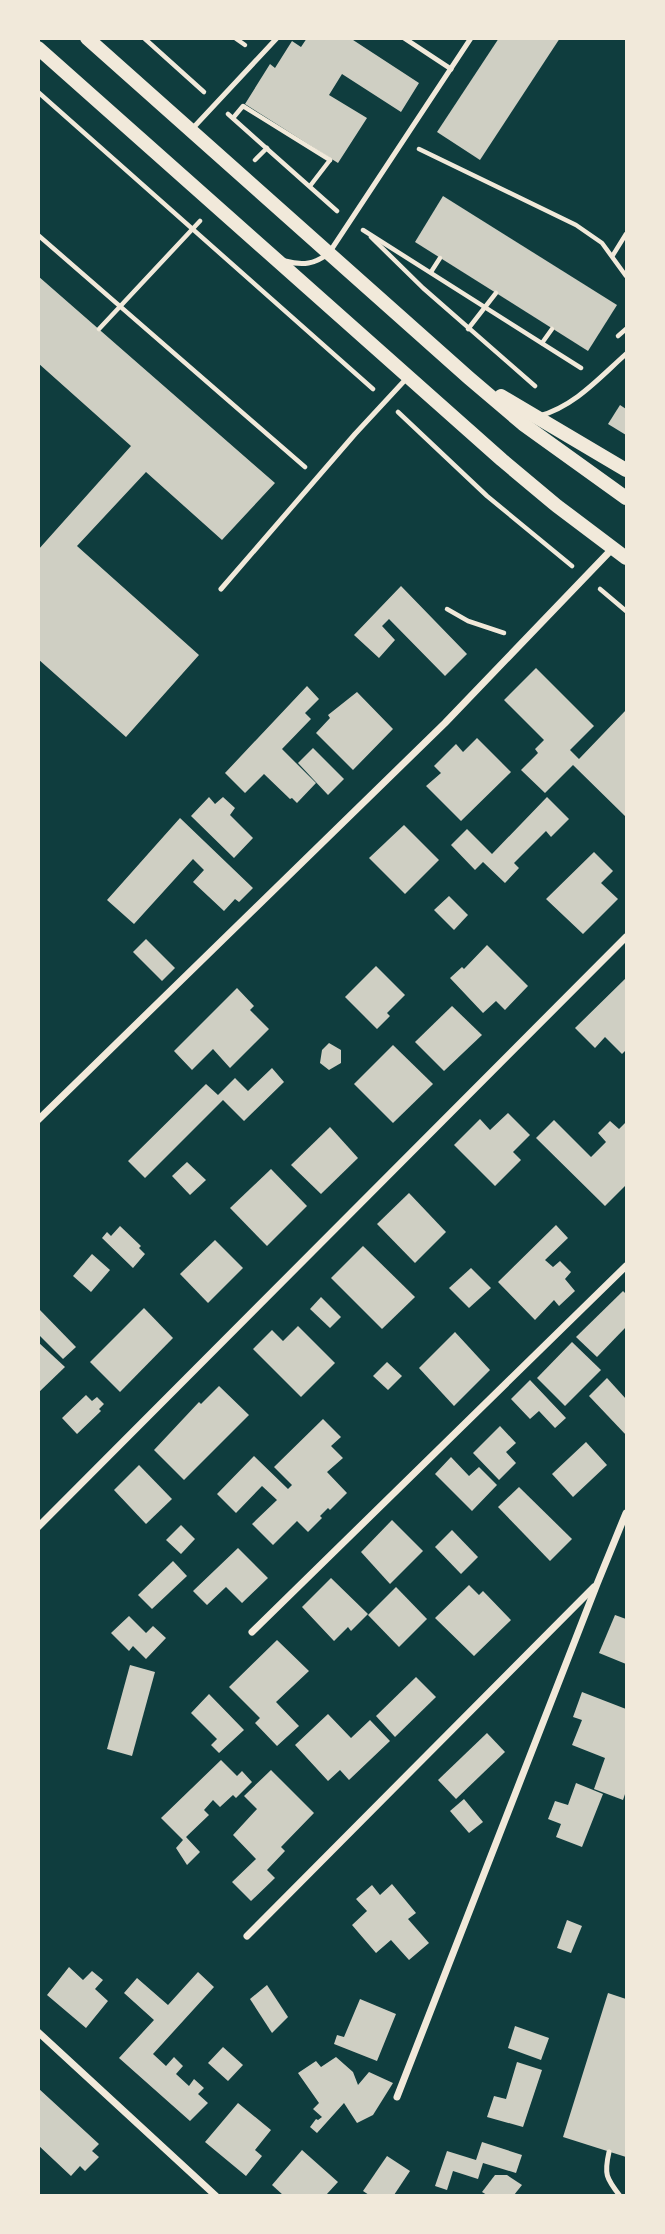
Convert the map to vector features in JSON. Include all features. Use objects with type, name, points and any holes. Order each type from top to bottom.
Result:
[{"type":"main road","points":[[87,38],[469,378],[523,424],[626,498]]},
{"type":"main road","points":[[38,48],[502,460],[626,558]]},
{"type":"main road","points":[[469,378],[626,470]]},
{"type":"street","points":[[38,1120],[444,723],[612,548]]},
{"type":"street","points":[[38,1527],[626,937]]},
{"type":"street","points":[[252,1633],[626,1266]]},
{"type":"street","points":[[397,2097],[626,1513]]},
{"type":"street","points":[[247,1936],[597,1584]]},
{"type":"street","points":[[38,2032],[216,2196]]},
{"type":"lane","points":[[191,131],[277,38]]},
{"type":"lane","points":[[404,38],[451,69]]},
{"type":"lane","points":[[271,256],[307,264],[318,261],[329,253],[471,38]]},
{"type":"lane","points":[[536,417],[577,398],[626,354]]},
{"type":"lane","points":[[221,589],[408,377]]},
{"type":"lane","points":[[609,2152],[605,2169],[609,2182],[620,2196]]},
{"type":"path","points":[[144,38],[310,187],[365,232],[468,329],[539,390]]},
{"type":"path","points":[[235,38],[248,47]]},
{"type":"path","points":[[38,92],[385,400],[487,496],[626,611]]},
{"type":"path","points":[[233,118],[243,106],[330,160],[310,187]]},
{"type":"path","points":[[241,176],[267,148]]},
{"type":"path","points":[[419,149],[576,225],[602,243],[626,276]]},
{"type":"path","points":[[99,329],[214,206]]},
{"type":"path","points":[[365,232],[580,368]]},
{"type":"path","points":[[613,255],[626,234]]},
{"type":"path","points":[[38,235],[317,478]]},
{"type":"path","points":[[431,272],[440,258]]},
{"type":"path","points":[[468,329],[496,293]]},
{"type":"path","points":[[542,343],[552,329]]},
{"type":"path","points":[[617,337],[626,329]]},
{"type":"path","points":[[573,374],[590,360]]},
{"type":"path","points":[[447,609],[493,631],[528,637]]},
{"type":"building","points":[[307,38],[350,38],[419,83],[401,112],[342,74],[329,95],[367,118],[338,163],[245,104],[270,64],[275,68],[292,41],[301,47]]},
{"type":"building","points":[[499,38],[560,38],[480,160],[437,132]]},
{"type":"building","points":[[443,196],[617,305],[588,351],[415,242]]},
{"type":"building","points":[[38,276],[275,483],[222,540],[146,472],[77,546],[199,655],[126,737],[38,659],[38,550],[131,446],[38,363]]},
{"type":"building","points":[[620,405],[626,409],[626,435],[608,424]]},
{"type":"building","points":[[401,586],[467,654],[445,676],[389,619],[382,626],[395,640],[379,658],[354,635]]},
{"type":"building","points":[[536,668],[594,726],[570,750],[579,759],[626,710],[626,817],[573,765],[545,793],[521,770],[538,753],[535,749],[544,740],[504,700]]},
{"type":"building","points":[[307,686],[319,699],[305,713],[311,719],[282,749],[316,783],[297,803],[264,774],[245,793],[225,773]]},
{"type":"building","points":[[357,692],[393,729],[353,770],[316,733],[330,718],[328,715]]},
{"type":"building","points":[[477,738],[511,772],[461,821],[426,786],[441,773],[434,766],[456,744],[463,752]]},
{"type":"building","points":[[313,748],[344,779],[328,795],[298,763]]},
{"type":"building","points":[[209,797],[215,804],[223,797],[235,808],[230,815],[253,838],[234,858],[191,816]]},
{"type":"building","points":[[547,797],[569,819],[551,837],[546,831],[514,863],[519,868],[505,883],[483,862],[475,870],[451,845],[467,829],[492,854]]},
{"type":"building","points":[[180,818],[253,888],[239,902],[235,899],[224,911],[193,882],[204,870],[193,859],[134,924],[107,900]]},
{"type":"building","points":[[404,825],[439,860],[405,894],[369,858]]},
{"type":"building","points":[[594,852],[613,871],[601,883],[618,899],[583,934],[546,899]]},
{"type":"building","points":[[449,896],[468,915],[454,930],[434,910]]},
{"type":"building","points":[[146,939],[175,968],[162,981],[133,952]]},
{"type":"building","points":[[487,945],[528,986],[505,1010],[496,1001],[483,1013],[450,978],[462,967],[464,969]]},
{"type":"building","points":[[376,966],[405,995],[387,1013],[390,1016],[377,1029],[345,997]]},
{"type":"building","points":[[626,978],[626,1050],[622,1054],[605,1037],[595,1048],[575,1028]]},
{"type":"building","points":[[237,988],[254,1006],[250,1010],[269,1029],[230,1068],[213,1049],[192,1070],[174,1051]]},
{"type":"building","points":[[452,1006],[482,1035],[444,1071],[415,1042]]},
{"type":"building","points":[[329,1043],[341,1050],[341,1063],[329,1070],[320,1063],[322,1050]]},
{"type":"building","points":[[393,1045],[433,1084],[393,1123],[354,1084]]},
{"type":"building","points":[[272,1068],[284,1082],[244,1121],[223,1100],[145,1178],[128,1161],[206,1084],[218,1095],[235,1078],[248,1091]]},
{"type":"building","points":[[508,1113],[530,1135],[513,1152],[521,1160],[495,1186],[454,1145],[480,1119],[490,1130]]},
{"type":"building","points":[[554,1120],[591,1157],[606,1142],[598,1133],[610,1121],[619,1129],[626,1122],[626,1185],[605,1206],[536,1138]]},
{"type":"building","points":[[330,1127],[358,1158],[321,1194],[291,1165]]},
{"type":"building","points":[[187,1162],[206,1180],[190,1195],[172,1176]]},
{"type":"building","points":[[271,1169],[307,1206],[267,1246],[230,1208]]},
{"type":"building","points":[[409,1193],[446,1232],[415,1263],[377,1224]]},
{"type":"building","points":[[556,1225],[568,1238],[545,1260],[553,1267],[560,1261],[571,1272],[565,1279],[575,1291],[559,1306],[554,1300],[535,1320],[498,1282]]},
{"type":"building","points":[[120,1226],[141,1246],[139,1248],[145,1254],[133,1268],[102,1238],[107,1232],[111,1236]]},
{"type":"building","points":[[215,1240],[243,1268],[208,1303],[180,1274]]},
{"type":"building","points":[[363,1246],[415,1297],[382,1329],[331,1278]]},
{"type":"building","points":[[92,1254],[110,1270],[91,1292],[73,1276]]},
{"type":"building","points":[[471,1268],[491,1288],[469,1308],[449,1288]]},
{"type":"building","points":[[623,1291],[626,1294],[626,1327],[597,1357],[576,1337]]},
{"type":"building","points":[[321,1297],[341,1317],[330,1328],[310,1309]]},
{"type":"building","points":[[38,1308],[76,1347],[63,1359],[38,1334]]},
{"type":"building","points":[[144,1308],[173,1338],[120,1392],[90,1362]]},
{"type":"building","points":[[298,1326],[335,1363],[301,1397],[253,1349],[272,1330],[283,1341]]},
{"type":"building","points":[[455,1332],[490,1370],[454,1406],[419,1368]]},
{"type":"building","points":[[38,1342],[65,1367],[38,1393]]},
{"type":"building","points":[[572,1342],[601,1370],[565,1406],[537,1378]]},
{"type":"building","points":[[387,1362],[402,1376],[388,1390],[373,1376]]},
{"type":"building","points":[[607,1378],[626,1399],[626,1435],[589,1396]]},
{"type":"building","points":[[530,1380],[566,1418],[555,1428],[539,1411],[530,1419],[511,1399]]},
{"type":"building","points":[[219,1386],[249,1415],[184,1480],[154,1450],[199,1402],[201,1404]]},
{"type":"building","points":[[86,1395],[92,1401],[97,1397],[104,1404],[99,1409],[101,1411],[77,1434],[62,1418]]},
{"type":"building","points":[[323,1419],[341,1437],[331,1446],[343,1458],[327,1472],[347,1493],[320,1516],[322,1518],[308,1532],[297,1521],[273,1545],[252,1524],[277,1500],[262,1486],[236,1513],[217,1494],[254,1456],[288,1489],[292,1485],[274,1467]]},
{"type":"building","points":[[500,1426],[516,1443],[506,1452],[516,1463],[499,1480],[473,1453]]},
{"type":"building","points":[[586,1442],[607,1465],[573,1497],[552,1474]]},
{"type":"building","points":[[451,1457],[469,1476],[479,1467],[497,1485],[472,1511],[435,1474]]},
{"type":"building","points":[[139,1465],[172,1499],[146,1524],[114,1490]]},
{"type":"building","points":[[519,1487],[572,1539],[550,1561],[498,1507]]},
{"type":"building","points":[[392,1520],[423,1551],[390,1584],[361,1552]]},
{"type":"building","points":[[181,1525],[195,1539],[181,1554],[166,1540]]},
{"type":"building","points":[[452,1530],[478,1557],[461,1574],[435,1547]]},
{"type":"building","points":[[238,1548],[268,1578],[242,1603],[226,1587],[207,1605],[193,1591]]},
{"type":"building","points":[[173,1561],[187,1576],[152,1609],[138,1595]]},
{"type":"building","points":[[331,1578],[368,1614],[351,1631],[348,1627],[334,1641],[302,1607]]},
{"type":"building","points":[[469,1585],[479,1595],[483,1591],[511,1620],[474,1656],[435,1618]]},
{"type":"building","points":[[396,1587],[427,1619],[399,1647],[368,1615]]},
{"type":"building","points":[[615,1615],[626,1619],[626,1664],[599,1653]]},
{"type":"building","points":[[129,1616],[146,1633],[153,1626],[166,1638],[146,1659],[133,1646],[129,1651],[111,1633]]},
{"type":"building","points":[[277,1640],[309,1671],[276,1702],[299,1726],[277,1746],[255,1723],[260,1718],[229,1687]]},
{"type":"building","points":[[130,1665],[155,1672],[132,1756],[107,1749]]},
{"type":"building","points":[[416,1677],[436,1697],[395,1737],[376,1716]]},
{"type":"building","points":[[582,1692],[626,1709],[626,1791],[623,1800],[594,1789],[605,1758],[572,1745],[582,1720],[573,1717]]},
{"type":"building","points":[[209,1694],[244,1730],[219,1753],[211,1745],[217,1739],[191,1713]]},
{"type":"building","points":[[328,1714],[351,1738],[370,1720],[390,1741],[349,1780],[340,1770],[328,1781],[295,1745]]},
{"type":"building","points":[[487,1733],[505,1752],[456,1799],[438,1780]]},
{"type":"building","points":[[221,1760],[237,1776],[242,1771],[252,1782],[236,1798],[233,1795],[220,1807],[213,1800],[204,1810],[209,1815],[186,1837],[200,1852],[187,1865],[176,1848],[183,1840],[161,1818]]},
{"type":"building","points":[[271,1770],[314,1813],[281,1847],[285,1851],[267,1870],[275,1878],[251,1901],[232,1882],[256,1859],[233,1835],[257,1809],[244,1796]]},
{"type":"building","points":[[576,1783],[603,1794],[582,1847],[556,1837],[561,1824],[548,1819],[555,1801],[568,1805]]},
{"type":"building","points":[[464,1799],[483,1822],[469,1833],[450,1811]]},
{"type":"building","points":[[392,1884],[416,1913],[408,1919],[429,1943],[409,1960],[391,1940],[376,1953],[352,1925],[367,1911],[356,1899],[372,1885],[380,1895]]},
{"type":"building","points":[[567,1920],[582,1926],[571,1953],[557,1948]]},
{"type":"building","points":[[69,1967],[83,1980],[92,1971],[103,1980],[95,1989],[108,2001],[86,2028],[47,1995]]},
{"type":"building","points":[[198,1972],[214,1987],[153,2054],[166,2066],[174,2057],[183,2066],[176,2074],[189,2086],[194,2079],[204,2088],[198,2094],[208,2103],[190,2121],[119,2058],[154,2020],[124,1993],[137,1978],[168,2005]]},
{"type":"building","points":[[267,1985],[288,2017],[272,2033],[250,1999]]},
{"type":"building","points":[[608,1993],[626,1999],[626,2157],[563,2137]]},
{"type":"building","points":[[360,1999],[396,2014],[377,2061],[334,2044],[337,2035],[344,2037]]},
{"type":"building","points":[[515,2026],[549,2038],[541,2060],[508,2048]]},
{"type":"building","points":[[223,2047],[243,2065],[228,2081],[208,2063]]},
{"type":"building","points":[[336,2057],[353,2072],[358,2085],[369,2072],[393,2083],[373,2115],[357,2123],[344,2103],[317,2133],[310,2127],[316,2119],[322,2117],[313,2109],[319,2103],[298,2073],[316,2061],[321,2067]]},
{"type":"building","points":[[517,2062],[542,2070],[523,2127],[487,2117],[494,2096],[506,2099]]},
{"type":"building","points":[[38,2088],[99,2144],[92,2151],[99,2157],[85,2171],[80,2166],[71,2176],[38,2145]]},
{"type":"building","points":[[238,2103],[271,2130],[255,2150],[262,2156],[246,2176],[205,2142]]},
{"type":"building","points":[[482,2142],[522,2155],[516,2173],[483,2163],[478,2179],[453,2171],[447,2190],[435,2186],[447,2151],[476,2160]]},
{"type":"building","points":[[302,2150],[338,2182],[326,2195],[283,2195],[272,2185]]},
{"type":"building","points":[[387,2156],[410,2171],[394,2195],[369,2195],[363,2191]]},
{"type":"building","points":[[495,2175],[507,2175],[522,2185],[514,2195],[487,2195],[482,2192]]}]
